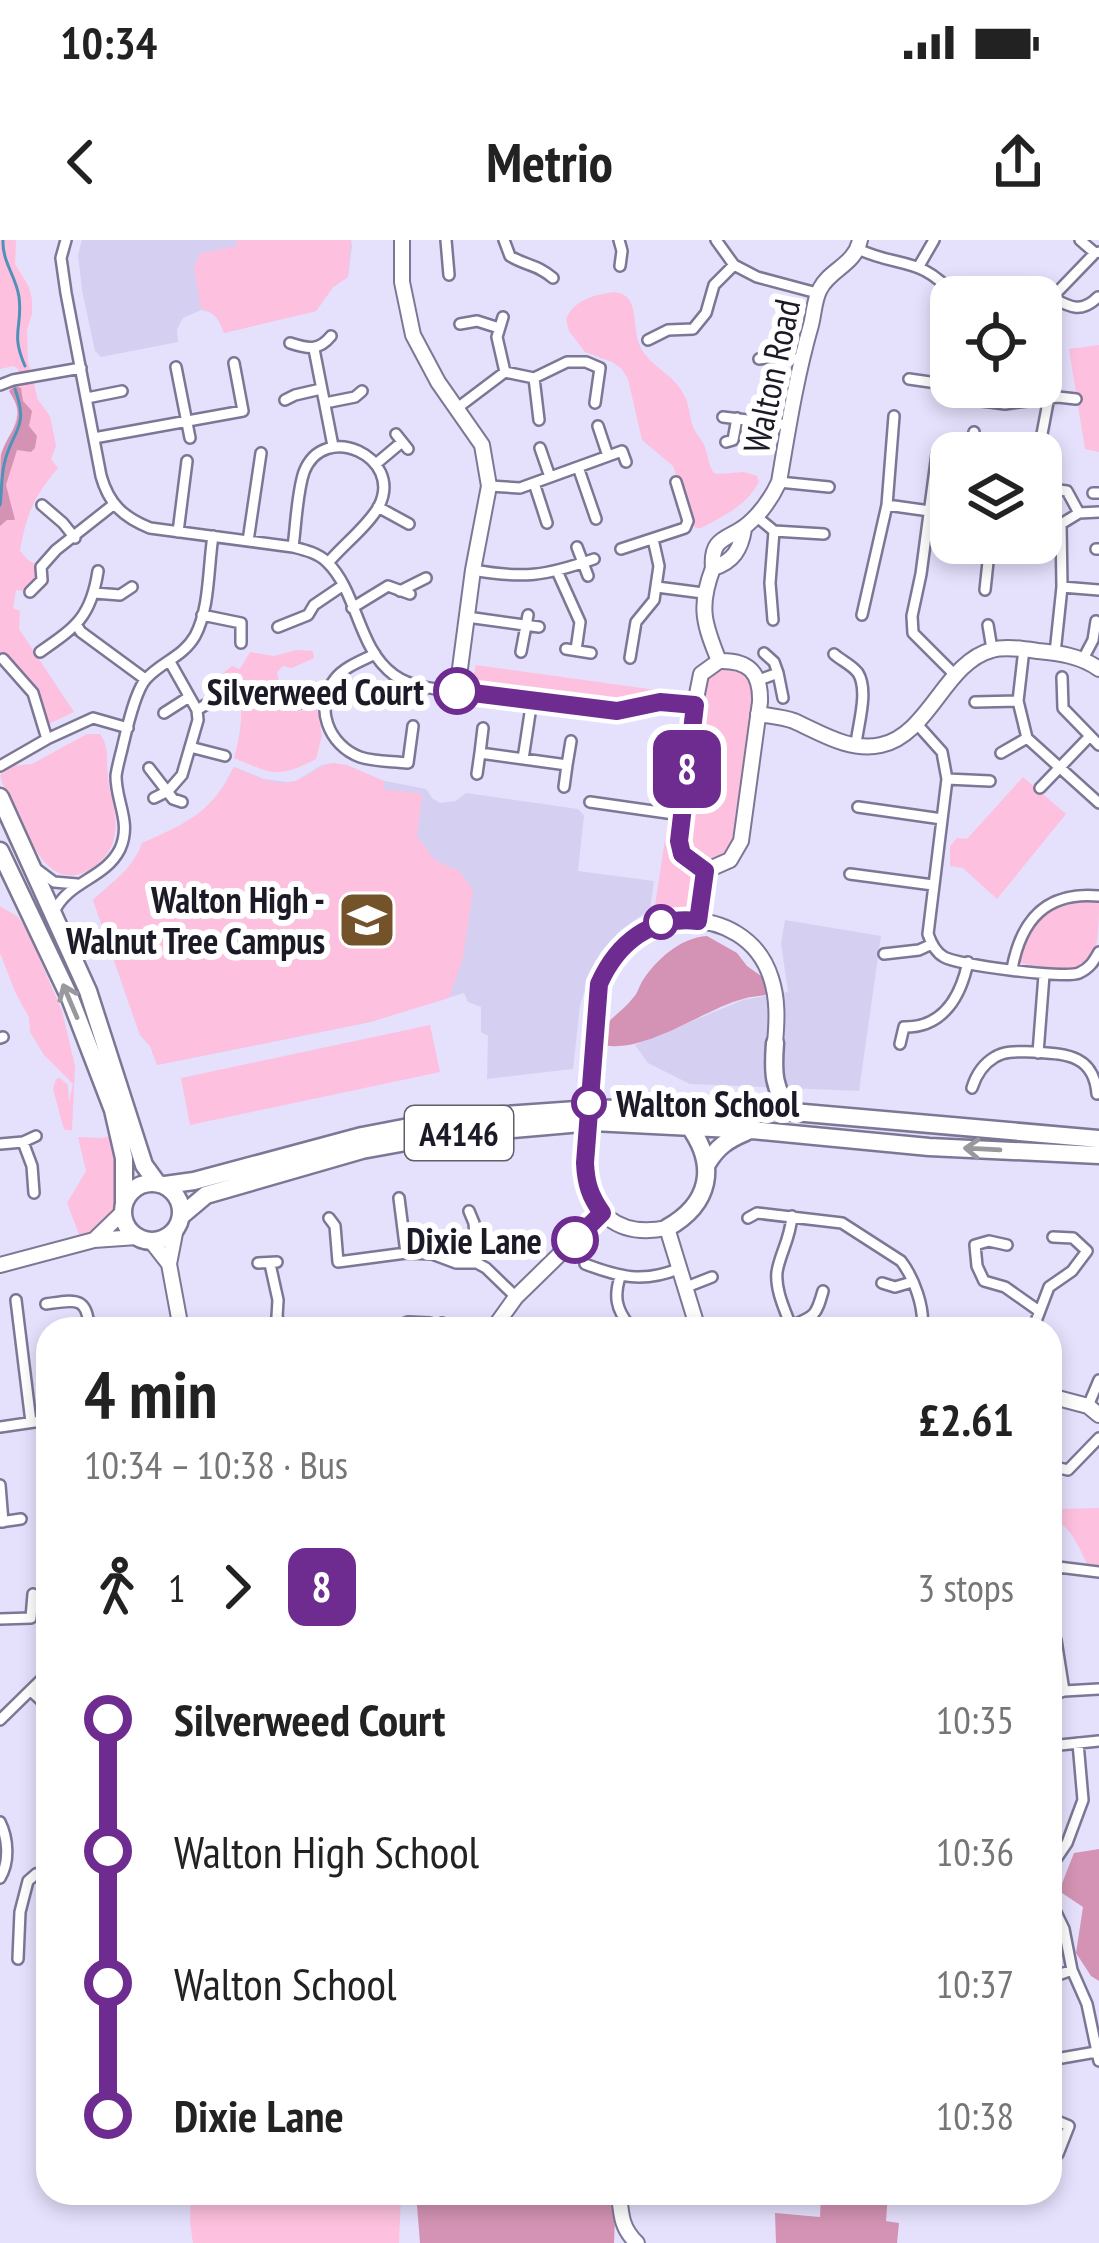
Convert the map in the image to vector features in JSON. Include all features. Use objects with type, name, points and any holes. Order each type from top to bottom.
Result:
[{"type":"highway","points":[[0,797],[88,991],[127,1132],[144,1165],[179,1202],[178,1222]]},
{"type":"highway","points":[[0,851],[119,1108]]},
{"type":"highway","points":[[775,1043],[773,1073],[778,1094],[794,1111]]},
{"type":"highway","points":[[737,1107],[764,1091],[773,1073]]},
{"type":"highway","name":"A4146","points":[[123,1208],[133,1190],[148,1183],[194,1181],[362,1136],[450,1118],[591,1108],[737,1107],[1099,1139]]},
{"type":"highway","name":"A4146","points":[[144,1239],[167,1237],[206,1196],[362,1150],[424,1138],[593,1122],[1099,1155]]},
{"type":"highway","points":[[689,1126],[707,1164]]},
{"type":"highway","points":[[667,1228],[685,1218],[700,1198],[707,1164],[716,1149],[752,1130]]},
{"type":"highway","points":[[127,1132],[123,1208],[127,1226],[144,1239]]},
{"type":"street","points":[[66,240],[62,258],[106,493],[129,519],[150,528],[311,552],[328,563],[375,654],[407,682],[617,711],[660,702],[695,705]]},
{"type":"street","points":[[402,240],[402,282],[412,335],[482,446],[490,486],[457,691]]},
{"type":"street","points":[[446,240],[449,275]]},
{"type":"street","points":[[504,240],[509,256],[520,263],[541,260],[553,278]]},
{"type":"street","points":[[619,240],[620,266]]},
{"type":"street","points":[[716,240],[734,265],[757,278],[817,293]]},
{"type":"street","points":[[919,266],[934,240]]},
{"type":"street","points":[[1062,289],[1097,253],[1080,240]]},
{"type":"street","points":[[859,245],[878,259],[919,266],[935,276]]},
{"type":"street","name":"Walton Road","points":[[703,593],[712,568],[734,557],[744,529],[779,482],[817,293],[850,261],[859,245]]},
{"type":"street","points":[[647,340],[668,330],[693,329],[706,313],[714,285],[734,265]]},
{"type":"street","points":[[1062,303],[1072,309],[1088,307],[1098,297]]},
{"type":"street","points":[[460,324],[501,322],[497,337],[505,372]]},
{"type":"street","points":[[693,329],[703,342]]},
{"type":"street","points":[[290,343],[314,349],[332,336]]},
{"type":"street","points":[[314,349],[333,446]]},
{"type":"street","points":[[759,358],[800,360]]},
{"type":"street","points":[[456,409],[505,372],[534,378],[567,362],[600,368],[595,403]]},
{"type":"street","points":[[235,363],[246,424]]},
{"type":"street","points":[[176,367],[190,438]]},
{"type":"street","points":[[0,385],[81,368]]},
{"type":"street","points":[[534,378],[539,420]]},
{"type":"street","points":[[909,379],[930,382]]},
{"type":"street","points":[[285,400],[321,389]]},
{"type":"street","points":[[87,398],[122,391]]},
{"type":"street","points":[[325,404],[362,391]]},
{"type":"street","points":[[1062,398],[1076,399]]},
{"type":"street","points":[[94,438],[243,411]]},
{"type":"street","points":[[862,615],[887,505],[894,416]]},
{"type":"street","points":[[723,417],[788,425]]},
{"type":"street","points":[[726,442],[733,440],[737,418]]},
{"type":"street","points":[[598,426],[608,456]]},
{"type":"street","points":[[377,463],[402,441]]},
{"type":"street","points":[[293,547],[304,471],[315,455],[333,446],[350,447],[377,463],[383,490],[378,507],[328,563]]},
{"type":"street","points":[[541,448],[550,477]]},
{"type":"street","points":[[490,486],[520,488],[622,451],[626,462]]},
{"type":"street","points":[[248,541],[261,453]]},
{"type":"street","points":[[178,532],[187,460]]},
{"type":"street","points":[[578,467],[596,519]]},
{"type":"street","points":[[621,549],[685,527],[688,521],[676,482]]},
{"type":"street","points":[[779,482],[829,487]]},
{"type":"street","points":[[534,483],[547,524]]},
{"type":"street","points":[[1062,490],[1067,491],[1079,513]]},
{"type":"street","points":[[30,592],[42,580],[41,567],[56,550],[113,505]]},
{"type":"street","points":[[887,505],[930,511],[912,616],[914,633],[956,676]]},
{"type":"street","points":[[41,506],[75,538]]},
{"type":"street","points":[[378,507],[409,524]]},
{"type":"street","points":[[1054,653],[1062,586],[1061,524],[1079,513],[1099,512]]},
{"type":"street","points":[[756,516],[774,531],[824,534]]},
{"type":"street","points":[[772,620],[774,531]]},
{"type":"street","points":[[53,915],[59,901],[113,861],[122,845],[126,831],[116,777],[128,728],[145,680],[194,638],[202,615],[213,536]]},
{"type":"street","points":[[630,658],[635,622],[652,605],[657,587],[659,566],[653,539]]},
{"type":"street","points":[[578,547],[588,561],[588,576]]},
{"type":"street","points":[[28,560],[41,567]]},
{"type":"street","points":[[473,570],[518,577],[588,561]]},
{"type":"street","points":[[985,590],[988,564]]},
{"type":"street","points":[[40,652],[77,626],[95,592],[98,571]]},
{"type":"street","points":[[557,571],[580,622],[571,650],[591,652]]},
{"type":"street","points":[[352,608],[388,586],[405,593],[426,578]]},
{"type":"street","points":[[278,627],[308,614],[342,586]]},
{"type":"street","points":[[1062,586],[1099,590]]},
{"type":"street","points":[[95,592],[120,595],[132,587]]},
{"type":"street","points":[[657,587],[703,593],[704,621],[718,662]]},
{"type":"street","points":[[202,615],[241,623],[242,643]]},
{"type":"street","points":[[467,617],[527,621],[539,628]]},
{"type":"street","points":[[521,652],[527,621]]},
{"type":"street","points":[[1083,659],[1096,621]]},
{"type":"street","points":[[988,625],[992,650]]},
{"type":"street","points":[[77,626],[145,680]]},
{"type":"street","points":[[1024,649],[1018,701],[1027,738],[1099,803]]},
{"type":"street","points":[[758,714],[791,720],[824,738],[874,747],[899,738],[956,676],[992,650],[1054,653],[1083,659],[1099,669]]},
{"type":"street","points":[[764,653],[774,662],[783,698]]},
{"type":"street","points":[[375,654],[337,676],[324,701],[330,731],[355,755],[408,763]]},
{"type":"street","points":[[834,654],[861,679],[856,744]]},
{"type":"street","points":[[3,659],[33,693],[47,739]]},
{"type":"street","points":[[736,661],[759,680],[741,842],[730,860],[705,871],[682,854],[679,841],[695,705],[701,674],[718,662],[736,661]]},
{"type":"street","points":[[154,798],[182,775],[198,720],[170,662]]},
{"type":"street","points":[[759,680],[778,673]]},
{"type":"street","points":[[1040,788],[1059,767],[1095,741],[1063,708],[1062,677]]},
{"type":"street","points":[[164,712],[189,697]]},
{"type":"street","points":[[297,704],[312,698],[324,701]]},
{"type":"street","points":[[197,710],[215,699]]},
{"type":"street","points":[[523,759],[532,700]]},
{"type":"street","points":[[975,702],[1018,701]]},
{"type":"street","points":[[0,766],[93,718],[128,728]]},
{"type":"street","points":[[916,723],[942,752],[947,779],[928,934],[932,944],[944,957],[1044,975],[1073,975],[1087,968],[1099,952]]},
{"type":"street","points":[[405,777],[413,726]]},
{"type":"street","points":[[477,774],[483,728]]},
{"type":"street","points":[[1001,753],[1027,738]]},
{"type":"street","points":[[564,787],[571,741]]},
{"type":"street","points":[[190,747],[225,756]]},
{"type":"street","points":[[480,752],[567,765]]},
{"type":"street","points":[[149,768],[173,799],[182,802]]},
{"type":"street","points":[[947,779],[990,781]]},
{"type":"street","points":[[590,802],[681,815]]},
{"type":"street","points":[[858,807],[942,819]]},
{"type":"street","points":[[28,862],[53,882],[76,884]]},
{"type":"street","points":[[698,921],[705,871]]},
{"type":"street","points":[[850,874],[933,885]]},
{"type":"street","points":[[0,876],[22,896]]},
{"type":"street","points":[[1012,969],[1017,944],[1036,914],[1063,898],[1099,896]]},
{"type":"street","points":[[694,1317],[667,1228],[632,1231],[602,1213],[590,1197],[585,1163],[599,984],[612,959],[630,940],[661,922],[681,919],[719,925],[753,948],[765,964],[777,1011],[775,1043]]},
{"type":"street","points":[[884,954],[932,944]]},
{"type":"street","points":[[900,1044],[904,1027],[935,1021],[958,997],[968,962]]},
{"type":"street","points":[[1087,968],[1099,982]]},
{"type":"street","points":[[1037,1052],[1044,975]]},
{"type":"street","points":[[973,1088],[977,1074],[997,1055],[1037,1052],[1072,1056],[1087,1065],[1097,1094]]},
{"type":"street","points":[[0,1144],[36,1136]]},
{"type":"street","points":[[23,1142],[37,1165],[34,1193]]},
{"type":"street","points":[[398,1194],[406,1253]]},
{"type":"street","points":[[94,1240],[123,1208]]},
{"type":"street","points":[[470,1211],[477,1263]]},
{"type":"street","points":[[503,1317],[602,1213]]},
{"type":"street","points":[[748,1217],[757,1213],[842,1223],[901,1261],[923,1317]]},
{"type":"street","points":[[788,1317],[777,1269],[790,1238],[792,1216]]},
{"type":"street","points":[[329,1218],[335,1226],[338,1262],[406,1253],[477,1263],[516,1298]]},
{"type":"street","points":[[178,1222],[170,1264],[179,1317]]},
{"type":"street","points":[[1037,1317],[1049,1287],[1072,1271],[1087,1251],[1073,1238],[1053,1238]]},
{"type":"street","points":[[0,1265],[94,1240],[144,1239],[170,1264]]},
{"type":"street","points":[[1007,1245],[989,1241],[975,1245],[976,1266],[984,1281],[1005,1287],[1039,1311]]},
{"type":"street","points":[[268,1263],[278,1300],[277,1317]]},
{"type":"street","points":[[585,1264],[640,1279],[678,1269]]},
{"type":"street","points":[[620,1277],[616,1300],[622,1317]]},
{"type":"street","points":[[684,1288],[712,1277]]},
{"type":"street","points":[[882,1283],[895,1287],[912,1282]]},
{"type":"street","points":[[813,1317],[823,1291]]},
{"type":"street","points":[[46,1304],[73,1297],[84,1305],[88,1317]]},
{"type":"street","points":[[16,1300],[31,1422]]},
{"type":"street","points":[[1062,1400],[1093,1410],[1099,1380]]},
{"type":"street","points":[[0,1427],[36,1421]]},
{"type":"street","points":[[1067,1472],[1099,1438]]},
{"type":"street","points":[[0,1485],[2,1522],[21,1519]]},
{"type":"street","points":[[1062,1568],[1099,1572]]},
{"type":"street","points":[[0,1619],[31,1618],[33,1594]]},
{"type":"street","points":[[1062,1678],[1064,1691],[1099,1689]]},
{"type":"street","points":[[0,1720],[36,1686]]},
{"type":"street","points":[[32,1691],[36,1695]]},
{"type":"street","points":[[1062,1745],[1099,1741]]},
{"type":"street","points":[[1062,1850],[1083,1799],[1078,1743]]},
{"type":"street","points":[[0,1822],[20,1912],[18,1953],[5,1948]]},
{"type":"street","points":[[1062,1925],[1072,1970],[1087,2004],[1097,2056],[1062,2059]]},
{"type":"street","points":[[1062,1974],[1072,1970]]},
{"type":"street","points":[[1062,2120],[1072,2121],[1062,2144]]},
{"type":"street","points":[[620,2205],[627,2234],[637,2243]]},
{"type":"shaded area","points":[[0,240],[16,240],[15,264],[29,287],[28,361],[38,400],[50,416],[56,446],[51,459],[58,468],[32,506],[20,551],[41,567],[42,580],[30,592],[16,590],[13,608],[20,611],[19,629],[74,712],[42,727],[33,693],[0,660],[0,456],[19,406],[9,391],[13,380],[20,379],[14,366],[0,369]]},
{"type":"shaded area","points":[[82,240],[351,240],[352,246],[348,277],[333,287],[316,311],[224,333],[213,313],[201,310],[183,318],[177,329],[178,342],[101,357],[95,351],[82,290],[78,255]]},
{"type":"shaded area","points":[[237,240],[351,240],[348,277],[333,287],[316,311],[224,333],[216,317],[201,309],[194,267],[201,253],[237,246]]},
{"type":"shaded area","points":[[615,292],[632,305],[644,353],[683,393],[713,472],[757,476],[759,482],[741,504],[701,528],[692,524],[673,466],[642,440],[628,379],[621,368],[585,352],[569,331],[566,319],[574,307]]},
{"type":"shaded area","points":[[1099,345],[1099,452],[1085,449],[1069,349]]},
{"type":"shaded area","points":[[21,388],[23,401],[32,411],[29,426],[37,436],[31,452],[17,450],[6,485],[15,520],[0,526],[1,455],[16,424],[17,410],[9,391]]},
{"type":"shaded area","points":[[313,651],[314,658],[277,672],[280,686],[299,712],[317,709],[322,735],[316,759],[275,772],[234,758],[241,722],[240,694],[238,684],[224,681],[223,673],[232,666],[240,669],[250,652],[274,656]]},
{"type":"shaded area","points":[[476,665],[692,698],[623,708],[471,689]]},
{"type":"shaded area","points":[[717,666],[740,666],[755,687],[737,836],[722,861],[702,864],[683,846],[703,681]]},
{"type":"shaded area","points":[[87,734],[100,734],[105,744],[115,833],[99,863],[76,875],[64,875],[36,851],[0,775],[12,766],[32,764]]},
{"type":"shaded area","name":"Walton High - Walnut Tree Campus","points":[[334,763],[380,780],[426,789],[440,803],[456,801],[466,793],[578,809],[584,815],[578,871],[654,881],[650,909],[601,952],[588,979],[573,1069],[487,1079],[488,1036],[481,1032],[481,1007],[468,1002],[464,993],[370,1022],[157,1065],[140,1035],[93,900],[127,870],[142,843],[195,818],[218,795],[234,767],[287,782]]},
{"type":"shaded area","name":"Walton High - Walnut Tree Campus","points":[[334,763],[384,781],[384,789],[422,794],[417,837],[435,860],[460,872],[473,890],[463,958],[449,998],[370,1022],[157,1065],[140,1035],[93,900],[128,868],[142,843],[207,806],[234,767],[264,780],[288,783]]},
{"type":"shaded area","points":[[1023,777],[1066,814],[997,899],[963,868],[950,866],[950,846],[957,838],[967,839]]},
{"type":"shaded area","points":[[668,820],[675,833],[668,834],[672,854],[677,853],[676,861],[689,873],[692,869],[698,875],[695,907],[654,912]]},
{"type":"shaded area","points":[[1074,898],[1099,900],[1097,942],[1086,964],[1062,969],[1020,963],[1029,929]]},
{"type":"shaded area","points":[[0,906],[18,917],[28,932],[62,1011],[75,1066],[72,1130],[63,1126],[53,1089],[60,1078],[68,1085],[69,1103],[73,1084],[44,1055],[30,1032],[29,1017],[0,953]]},
{"type":"shaded area","points":[[785,920],[881,936],[859,1091],[690,1084],[648,1063],[635,1045],[743,1000],[788,992],[781,943]]},
{"type":"shaded area","points":[[707,936],[737,953],[764,978],[772,994],[746,998],[633,1044],[598,1044],[607,1024],[635,996],[662,957],[679,945]]},
{"type":"shaded area","points":[[430,1025],[440,1072],[190,1125],[181,1078]]},
{"type":"shaded area","points":[[117,1134],[119,1180],[113,1208],[95,1230],[80,1237],[67,1203],[86,1171],[78,1137]]},
{"type":"shaded area","points":[[1099,1508],[1099,1566],[1087,1564],[1062,1526],[1062,1509]]},
{"type":"shaded area","points":[[1099,1849],[1099,1981],[1076,1953],[1083,1907],[1062,1893],[1074,1853]]},
{"type":"shaded area","points":[[191,2205],[401,2205],[399,2243],[193,2243]]},
{"type":"shaded area","points":[[417,2205],[616,2205],[614,2243],[420,2243]]},
{"type":"shaded area","points":[[820,2205],[887,2205],[886,2221],[899,2223],[897,2243],[776,2243],[775,2213],[820,2217]]},
{"type":"waterway","points":[[3,240],[19,297],[18,337],[25,366]]},
{"type":"waterway","points":[[0,505],[4,465],[20,422],[15,389]]},
{"type":"bus line","name":"8","points":[[457,691],[617,711],[660,702],[695,705],[679,841],[682,854],[705,871],[698,921],[661,922],[644,930],[604,971],[596,1003],[585,1163],[590,1197],[602,1213],[575,1240]]},
{"type":"place","name":"Silverweed Court","points":[[457,691]]},
{"type":"place","name":"Walton High - Walnut Tree Campus","points":[[367,920]]},
{"type":"place","name":"Walton School","points":[[589,1103]]},
{"type":"place","name":"Dixie Lane","points":[[575,1240]]}]
